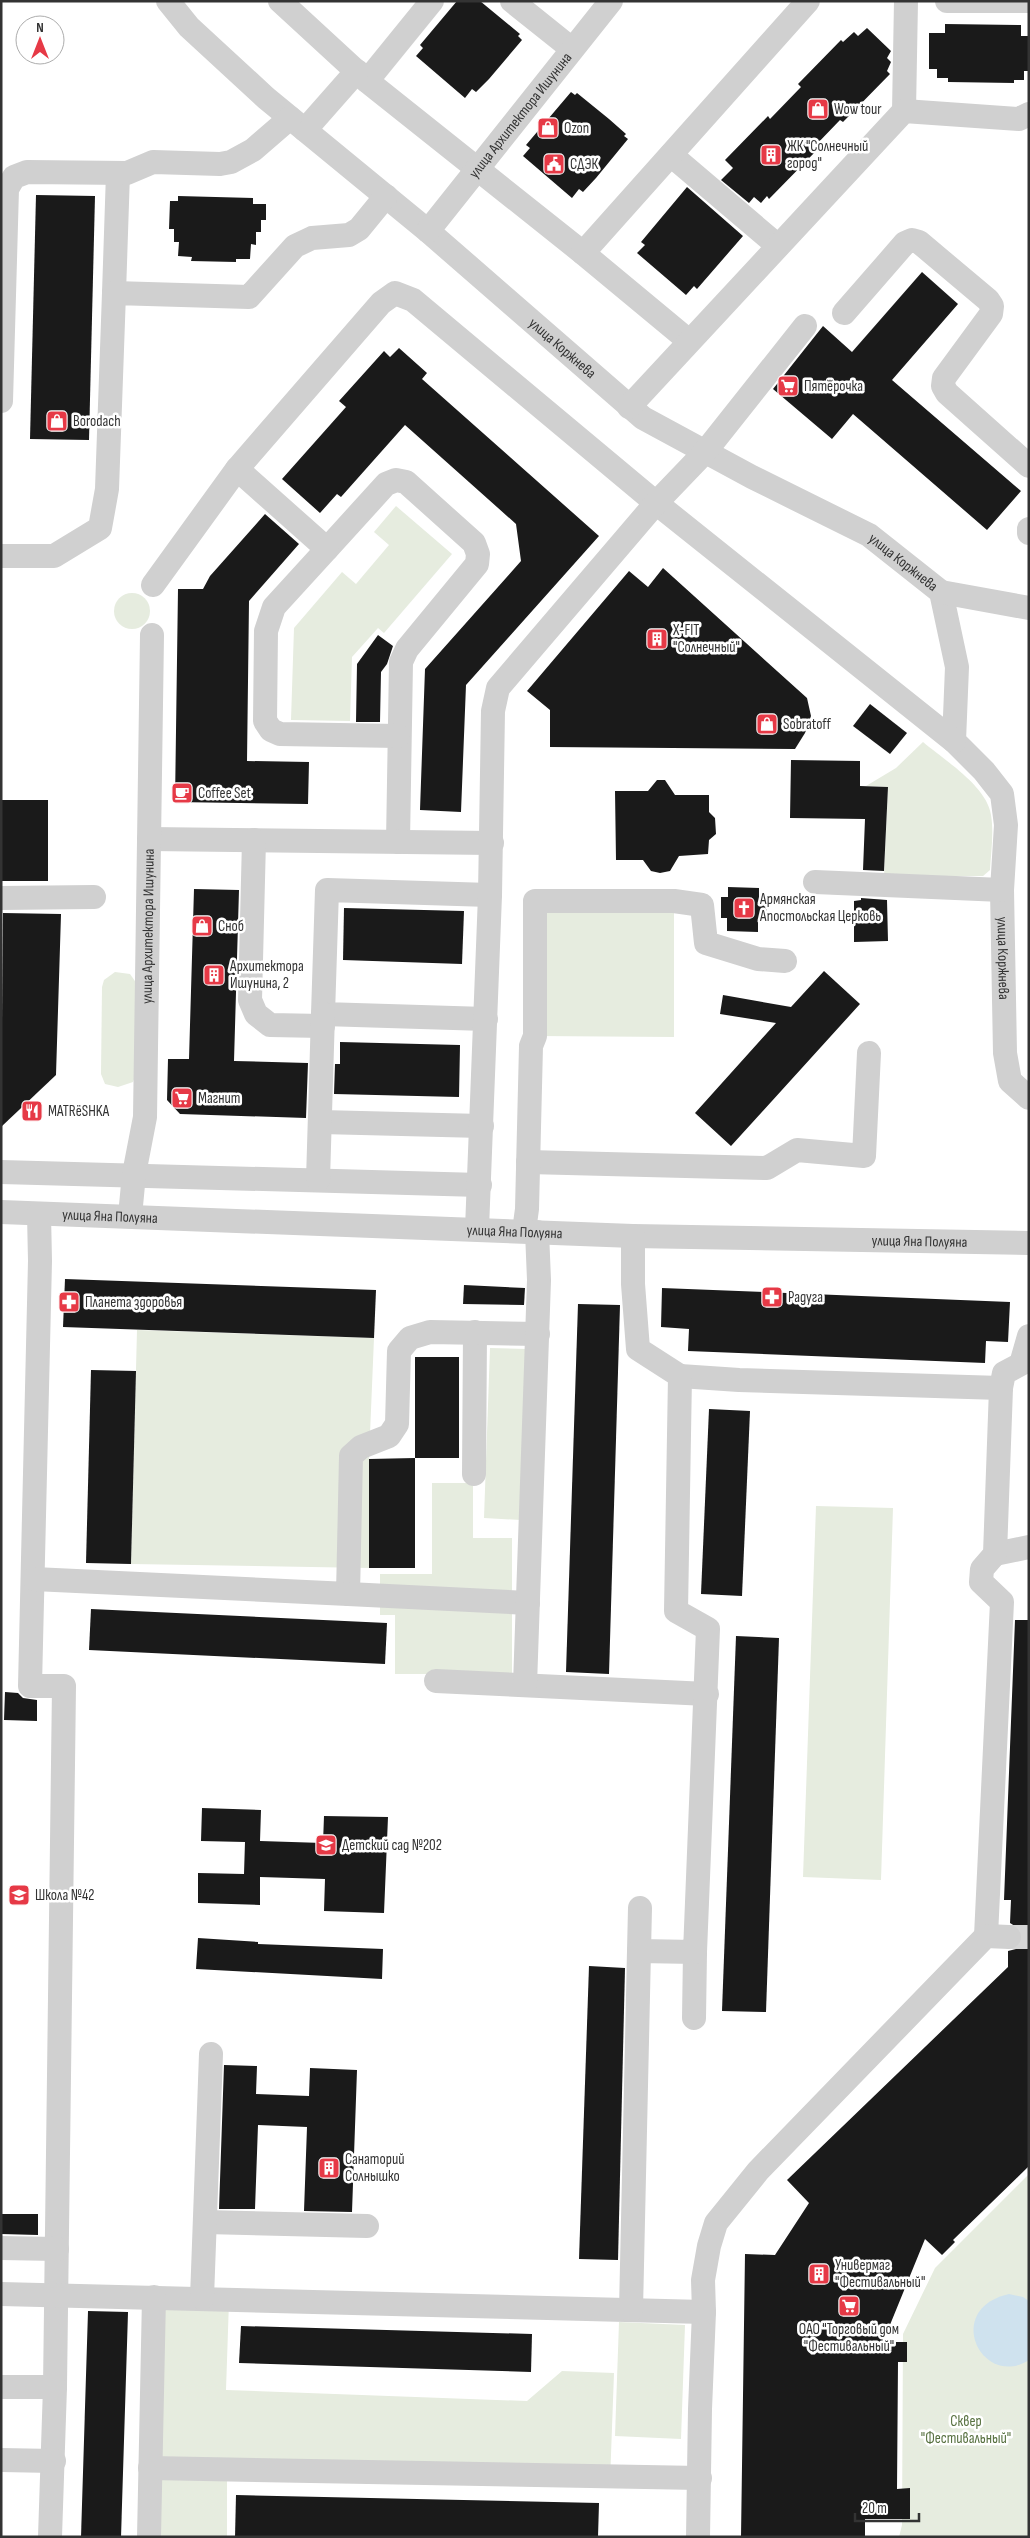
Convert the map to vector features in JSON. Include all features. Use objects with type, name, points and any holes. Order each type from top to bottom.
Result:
[{"type":"street","name":"улица Коржнева","points":[[168,1],[189,27],[266,98],[428,231],[643,418],[705,452],[869,535],[941,592],[957,667],[954,740],[984,771],[1002,794],[1006,825],[1002,890],[1005,1053],[1010,1081],[1029,1098]]},
{"type":"street","points":[[280,1],[362,76],[583,253],[689,341]]},
{"type":"street","points":[[1,401],[7,189],[14,177],[27,172],[127,173],[153,162],[220,164],[231,162],[298,124],[362,76],[432,1]]},
{"type":"street","points":[[512,1],[572,48]]},
{"type":"street","name":"улица Архитектора Ишунина","points":[[428,231],[611,1]]},
{"type":"street","points":[[583,253],[808,1]]},
{"type":"street","points":[[629,407],[904,111],[906,1]]},
{"type":"street","points":[[947,1],[1029,1]]},
{"type":"street","points":[[904,111],[1019,119],[1029,114]]},
{"type":"street","points":[[670,155],[778,246]]},
{"type":"street","points":[[1,556],[54,556],[100,528],[108,489],[118,173]]},
{"type":"street","points":[[114,293],[249,297],[295,246],[312,238],[340,236],[354,232],[359,229],[386,196]]},
{"type":"street","points":[[844,313],[905,243],[912,240],[919,242],[988,300],[992,306],[991,314],[944,378],[943,386],[947,393],[1029,466]]},
{"type":"street","points":[[153,585],[237,469],[381,303],[395,293],[413,300],[656,503],[954,740]]},
{"type":"street","points":[[477,1230],[492,843],[493,711],[498,688],[656,503],[705,452],[805,326]]},
{"type":"street","points":[[237,469],[327,549]]},
{"type":"street","points":[[398,736],[280,734],[271,730],[265,721],[266,631],[268,618],[274,607],[386,484],[396,480],[406,482],[474,543],[478,554],[477,564],[407,649],[401,662],[398,736],[398,842]]},
{"type":"street","points":[[941,592],[1029,608]]},
{"type":"street","name":"улица Архитектора Ишунина","points":[[130,1216],[134,1174],[145,1118],[152,635]]},
{"type":"street","points":[[149,839],[492,843]]},
{"type":"street","points":[[254,840],[250,1000],[256,1014],[270,1025],[323,1020],[486,1019]]},
{"type":"street","points":[[815,882],[1002,890]]},
{"type":"street","points":[[318,1180],[326,890],[490,895]]},
{"type":"street","points":[[1,898],[94,897]]},
{"type":"street","points":[[525,1685],[539,1280],[527,1209],[531,1046],[535,1036],[535,901],[674,901],[702,905],[706,943],[758,959],[785,961]]},
{"type":"street","points":[[528,1162],[767,1168],[797,1150],[864,1156],[869,1053]]},
{"type":"street","points":[[321,1122],[482,1126]]},
{"type":"street","points":[[1,1172],[134,1174],[480,1185]]},
{"type":"street","name":"улица Яна Полуяна","points":[[1,1212],[633,1236],[1029,1243]]},
{"type":"street","points":[[39,1214],[40,1261],[34,1578],[30,1686],[64,1686],[54,2461],[50,2537]]},
{"type":"street","points":[[633,1236],[633,1284],[638,1349],[680,1376],[739,1380],[1001,1388]]},
{"type":"street","points":[[348,1594],[351,1456],[361,1447],[389,1436],[397,1424],[399,1351],[410,1338],[430,1332],[538,1334]]},
{"type":"street","points":[[474,1332],[474,1474]]},
{"type":"street","points":[[995,1554],[1001,1388],[1004,1372],[1021,1364],[1029,1336]]},
{"type":"street","points":[[680,1376],[676,1611],[708,1629],[694,2018]]},
{"type":"street","points":[[698,2537],[704,2312],[703,2280],[709,2246],[716,2223],[758,2171],[998,1937],[1002,1602],[981,1582],[982,1569],[995,1554],[1029,1547]]},
{"type":"street","points":[[34,1578],[528,1603]]},
{"type":"street","points":[[436,1681],[707,1694]]},
{"type":"street","points":[[632,2310],[640,1908]]},
{"type":"street","points":[[640,1951],[695,1952]]},
{"type":"street","points":[[202,2298],[211,2054]]},
{"type":"street","points":[[205,2222],[367,2226]]},
{"type":"street","points":[[1,2248],[57,2249]]},
{"type":"street","points":[[1,2294],[704,2312]]},
{"type":"street","points":[[149,2537],[154,2297]]},
{"type":"street","points":[[1,2386],[55,2387]]},
{"type":"street","points":[[1,2460],[54,2461]]},
{"type":"street","points":[[150,2468],[700,2478]]},
{"type":"green space","points":[[396,506],[452,554],[384,633],[378,628],[352,657],[350,721],[291,720],[294,628],[342,572],[356,584],[389,545],[374,532]]},
{"type":"green space","points":[[132,593],[139,594],[145,598],[149,604],[149,618],[145,624],[139,628],[132,629],[125,628],[119,624],[115,618],[114,611],[115,604],[119,598],[125,594]]},
{"type":"green space","points":[[923,742],[963,774],[982,794],[988,804],[992,822],[992,849],[990,870],[983,876],[884,876],[888,787],[866,786],[896,768]]},
{"type":"green space","points":[[535,901],[674,901],[674,1037],[535,1036]]},
{"type":"green space","points":[[115,972],[130,974],[137,984],[136,1074],[133,1082],[118,1087],[105,1084],[101,1074],[102,987],[104,980]]},
{"type":"green space","points":[[137,1330],[374,1338],[369,1458],[369,1568],[131,1564]]},
{"type":"green space","points":[[490,1348],[527,1349],[521,1520],[484,1518]]},
{"type":"green space","points":[[432,1483],[473,1483],[473,1538],[512,1538],[512,1674],[395,1674],[395,1615],[380,1615],[380,1574],[432,1574]]},
{"type":"green space","points":[[816,1506],[893,1508],[881,1880],[803,1877]]},
{"type":"green space","name":"Сквер \"Фестивальный\"","points":[[1029,2174],[1029,2537],[899,2537],[902,2525],[903,2334],[935,2268]]},
{"type":"green space","points":[[160,2299],[229,2301],[226,2390],[527,2401],[562,2371],[614,2373],[610,2482],[227,2476],[227,2537],[156,2537]]},
{"type":"green space","points":[[619,2322],[685,2325],[681,2439],[615,2436]]},
{"type":"water","points":[[1009,2294],[1023,2297],[1029,2301],[1029,2360],[1012,2366],[997,2364],[984,2356],[976,2344],[973,2329],[977,2315],[989,2302]]},
{"type":"building","points":[[457,1],[480,1],[520,34],[518,36],[522,40],[489,79],[476,92],[472,89],[465,98],[416,56],[423,48],[420,45]]},
{"type":"building","points":[[945,24],[1021,25],[1021,36],[1029,36],[1029,71],[1024,71],[1024,80],[1014,80],[1014,83],[948,82],[948,78],[937,78],[937,69],[929,69],[929,33],[945,33]]},
{"type":"building","points":[[867,28],[891,51],[887,58],[891,62],[887,71],[890,74],[843,122],[840,120],[814,147],[817,150],[769,199],[767,196],[761,203],[754,197],[749,203],[721,180],[733,168],[725,160],[768,116],[770,119],[801,87],[798,84],[841,40],[843,42],[854,32],[858,36]]},
{"type":"building","points":[[571,92],[575,95],[577,93],[609,119],[626,134],[624,136],[628,139],[583,192],[579,189],[572,198],[523,156],[530,148],[526,145]]},
{"type":"building","points":[[687,187],[743,236],[697,289],[694,286],[686,295],[637,253],[645,245],[641,242]]},
{"type":"building","points":[[36,195],[95,196],[89,440],[30,439]]},
{"type":"building","points":[[178,196],[253,198],[253,204],[266,204],[266,220],[261,220],[261,232],[256,232],[256,245],[251,244],[250,259],[236,259],[236,262],[191,261],[192,257],[178,256],[179,242],[174,242],[174,229],[169,229],[170,201],[178,201]]},
{"type":"building","points":[[922,272],[958,304],[892,380],[1021,491],[987,530],[853,414],[832,439],[773,389],[823,326],[852,352]]},
{"type":"building","points":[[399,348],[427,373],[422,379],[599,536],[466,685],[461,812],[420,810],[425,669],[521,561],[516,524],[405,425],[341,497],[337,494],[320,513],[282,479],[346,407],[339,401],[384,351],[390,357]]},
{"type":"building","points":[[265,514],[299,544],[249,601],[247,761],[309,762],[308,804],[175,802],[178,589],[203,589],[210,576]]},
{"type":"building","name":"X-FIT \"Солнечный\"","points":[[663,568],[807,698],[811,716],[805,733],[795,749],[550,747],[550,710],[527,691],[629,571],[648,587]]},
{"type":"building","points":[[378,635],[393,646],[387,664],[381,672],[380,722],[356,722],[357,664]]},
{"type":"building","points":[[870,704],[907,733],[890,754],[853,726]]},
{"type":"building","points":[[791,760],[860,761],[860,786],[888,787],[884,871],[863,870],[865,819],[790,818]]},
{"type":"building","points":[[657,780],[665,780],[675,795],[709,795],[709,812],[715,818],[716,834],[709,840],[708,854],[679,856],[670,871],[660,873],[651,871],[643,860],[616,860],[615,791],[648,791]]},
{"type":"building","points":[[1,800],[48,800],[48,881],[1,881]]},
{"type":"building","name":"Армянская Апостольская Церковь","points":[[728,887],[759,888],[759,898],[767,898],[766,919],[758,918],[758,932],[727,931],[727,918],[721,918],[721,897],[728,897]]},
{"type":"building","name":"Архитектора Ишунина, 2","points":[[194,889],[239,890],[234,1061],[308,1063],[306,1118],[180,1114],[167,1100],[168,1059],[189,1059]]},
{"type":"building","points":[[861,898],[887,900],[888,941],[854,942],[854,901],[861,900]]},
{"type":"building","points":[[344,908],[464,911],[462,964],[343,960]]},
{"type":"building","points":[[3,913],[61,914],[56,1075],[1,1127]]},
{"type":"building","points":[[824,971],[860,1004],[731,1146],[695,1113],[776,1023],[720,1014],[723,995],[791,1007]]},
{"type":"building","points":[[340,1042],[460,1045],[459,1097],[334,1094],[335,1064],[340,1064]]},
{"type":"building","points":[[65,1279],[376,1290],[374,1338],[63,1327]]},
{"type":"building","points":[[464,1285],[525,1288],[524,1305],[463,1304]]},
{"type":"building","points":[[662,1288],[1010,1302],[1008,1342],[986,1341],[985,1363],[688,1351],[689,1329],[661,1327]]},
{"type":"building","points":[[578,1304],[620,1305],[609,1674],[566,1672]]},
{"type":"building","points":[[415,1357],[459,1357],[459,1458],[415,1458]]},
{"type":"building","points":[[91,1370],[136,1371],[131,1564],[86,1563]]},
{"type":"building","points":[[709,1409],[750,1411],[742,1596],[701,1594]]},
{"type":"building","points":[[415,1458],[415,1568],[369,1568],[369,1459]]},
{"type":"building","points":[[91,1609],[387,1623],[385,1664],[89,1650]]},
{"type":"building","points":[[1015,1620],[1029,1620],[1029,2166],[953,2240],[955,2242],[942,2255],[925,2239],[883,2342],[907,2342],[907,2362],[898,2362],[897,2489],[910,2488],[910,2519],[865,2519],[865,2537],[741,2537],[745,2254],[775,2255],[809,2203],[787,2180],[1008,1967],[1008,1951],[1016,1949],[1023,1938],[1021,1930],[1010,1923],[1011,1900],[1004,1900]]},
{"type":"building","points":[[736,1636],[779,1638],[766,2012],[722,2011]]},
{"type":"building","points":[[5,1692],[18,1693],[23,1698],[37,1700],[37,1721],[4,1720]]},
{"type":"building","points":[[202,1808],[261,1810],[260,1841],[323,1843],[324,1816],[388,1817],[384,1913],[324,1911],[325,1879],[260,1877],[260,1905],[198,1903],[198,1873],[244,1874],[245,1842],[201,1841]]},
{"type":"building","points":[[198,1938],[258,1942],[258,1944],[383,1949],[382,1979],[196,1969]]},
{"type":"building","points":[[589,1966],[625,1968],[618,2260],[579,2259]]},
{"type":"building","name":"Санаторий Солнышко","points":[[224,2065],[257,2066],[256,2094],[309,2096],[310,2068],[357,2070],[352,2212],[304,2211],[307,2127],[258,2125],[255,2209],[219,2209]]},
{"type":"building","points":[[1,2214],[38,2214],[38,2235],[1,2234]]},
{"type":"building","points":[[88,2311],[128,2312],[121,2537],[81,2537]]},
{"type":"building","points":[[241,2326],[532,2334],[531,2372],[239,2363]]},
{"type":"building","points":[[236,2495],[599,2503],[598,2537],[235,2537]]},
{"type":"tunnel","points":[[1009,1937],[1029,1937]]},
{"type":"place","name":"Wow tour","points":[[818,109]]},
{"type":"place","name":"Ozon","points":[[548,128]]},
{"type":"place","name":"ЖК \"Солнечный город\"","points":[[771,155]]},
{"type":"place","name":"СДЭК","points":[[554,164]]},
{"type":"place","name":"Пятёрочка","points":[[788,386]]},
{"type":"place","name":"Borodach","points":[[57,421]]},
{"type":"place","name":"X-FIT \"Солнечный\"","points":[[657,639]]},
{"type":"place","name":"Sobratoff","points":[[767,724]]},
{"type":"place","name":"Coffee Set","points":[[182,793]]},
{"type":"place","name":"Армянская Апостольская Церковь","points":[[744,908]]},
{"type":"place","name":"Сноб","points":[[202,926]]},
{"type":"place","name":"Архитектора Ишунина, 2","points":[[214,975]]},
{"type":"place","name":"Магнит","points":[[182,1098]]},
{"type":"place","name":"MATRёSHKA","points":[[32,1111]]},
{"type":"place","name":"Радуга","points":[[772,1297]]},
{"type":"place","name":"Планета здоровья","points":[[69,1302]]},
{"type":"place","name":"Детский сад №202","points":[[326,1845]]},
{"type":"place","name":"Школа №42","points":[[19,1895]]},
{"type":"place","name":"Санаторий Солнышко","points":[[329,2168]]},
{"type":"place","name":"Универмаг \"Фестивальный\"","points":[[819,2274]]},
{"type":"place","name":"ОАО \"Торговый дом \"Фестивальный\"","points":[[849,2306]]}]
